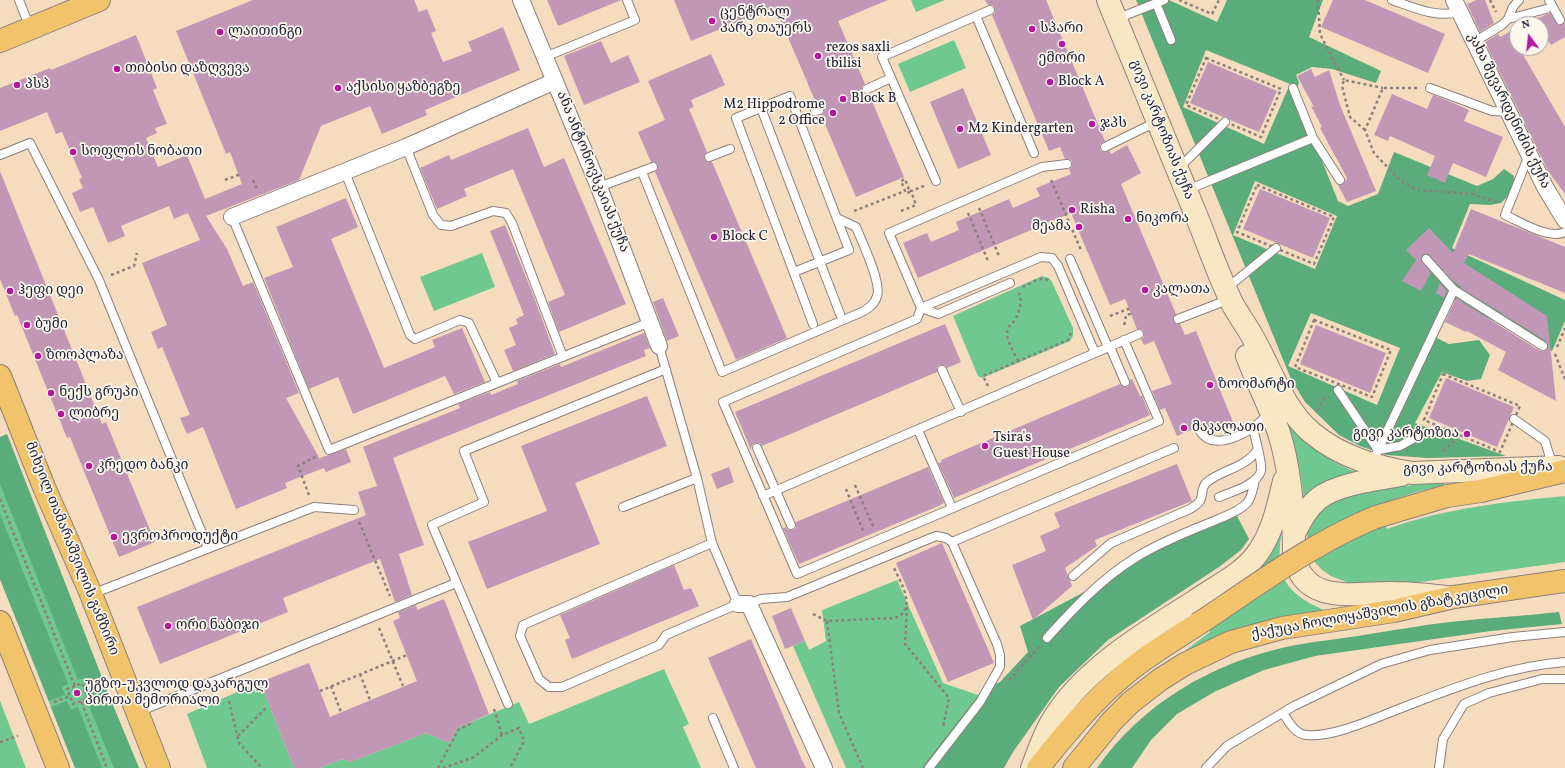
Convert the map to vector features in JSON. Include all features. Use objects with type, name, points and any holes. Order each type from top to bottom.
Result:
[{"type":"main road","points":[[0,41],[99,0]]},
{"type":"main road","name":"გივი კარტოზიას ქუჩა","points":[[1112,9],[1157,122],[1230,297],[1258,346],[1279,390],[1300,420],[1312,433],[1350,457],[1375,457],[1412,473],[1561,469]]},
{"type":"main road","name":"გივი კარტოზიას ქუჩა","points":[[1230,297],[1247,357],[1279,433],[1287,468],[1291,495],[1296,564],[1302,575],[1312,586],[1328,593],[1343,595],[1394,593],[1454,597]]},
{"type":"main road","name":"მიხეილ თამარაშვილის გამზირი","points":[[0,376],[44,487],[91,594],[159,768]]},
{"type":"main road","points":[[0,401],[20,424]]},
{"type":"main road","points":[[1032,768],[1050,724],[1066,701],[1089,677],[1142,635],[1236,574],[1256,555],[1264,543],[1275,519],[1287,468]]},
{"type":"main road","points":[[1038,768],[1071,727],[1109,688],[1130,670],[1302,556],[1342,533],[1376,517],[1447,496],[1481,491],[1561,469]]},
{"type":"main road","points":[[1294,534],[1302,518],[1310,508],[1318,499],[1329,492],[1341,487],[1412,473]]},
{"type":"main road","name":"ქაქუცა ჩოლოყაშვილის გზატკეცილი","points":[[1074,768],[1112,721],[1161,678],[1184,664],[1231,642],[1269,631],[1394,611],[1454,597],[1565,581]]},
{"type":"main road","points":[[0,622],[58,768]]},
{"type":"street","name":"ანა ანტონოვსკაიას ქუჩა","points":[[521,0],[599,187],[659,346]]},
{"type":"street","name":"კახა შევარდენიძის ქუჩა","points":[[1459,4],[1474,42],[1545,187],[1565,220]]},
{"type":"street","points":[[232,217],[406,147],[555,81]]},
{"type":"street","points":[[744,604],[824,768]]},
{"type":"lane","points":[[19,0],[30,28]]},
{"type":"lane","points":[[546,57],[635,20],[627,0]]},
{"type":"lane","points":[[1392,0],[1429,13],[1450,14],[1459,4]]},
{"type":"lane","points":[[1474,42],[1502,25],[1508,19],[1513,7],[1519,0]]},
{"type":"lane","points":[[1548,0],[1560,20]]},
{"type":"lane","points":[[1112,9],[1160,2],[1171,40]]},
{"type":"lane","points":[[1508,19],[1546,9]]},
{"type":"lane","points":[[936,181],[882,57],[990,10]]},
{"type":"lane","points":[[976,16],[1034,153]]},
{"type":"lane","points":[[867,89],[891,78]]},
{"type":"lane","points":[[1292,88],[1313,138],[1340,180]]},
{"type":"lane","points":[[1430,88],[1492,111],[1509,112]]},
{"type":"lane","points":[[794,272],[849,250],[790,96],[736,118],[813,324]]},
{"type":"lane","points":[[761,108],[840,314]]},
{"type":"lane","points":[[1105,146],[1157,122]]},
{"type":"lane","points":[[1177,170],[1225,122]]},
{"type":"lane","points":[[1185,190],[1313,138]]},
{"type":"lane","points":[[0,155],[30,143],[99,280],[208,548]]},
{"type":"lane","points":[[406,147],[433,215],[441,225],[451,226],[493,210],[506,213],[512,223],[563,357]]},
{"type":"lane","points":[[709,157],[730,149]]},
{"type":"lane","points":[[1529,154],[1505,215],[1548,234],[1560,234],[1565,232]]},
{"type":"lane","points":[[1067,164],[1042,166],[889,234],[921,308],[917,319],[723,402],[797,574],[1158,421],[1124,340]]},
{"type":"lane","points":[[599,187],[653,167]]},
{"type":"lane","points":[[344,172],[410,335],[415,339],[460,320],[469,322],[497,383]]},
{"type":"lane","points":[[642,172],[722,372],[764,351],[862,312],[873,305],[878,296],[877,282],[856,227],[837,218]]},
{"type":"lane","points":[[232,217],[329,450],[650,322]]},
{"type":"lane","points":[[1178,319],[1230,297],[1276,248]]},
{"type":"lane","points":[[921,308],[1040,257],[1052,258],[1058,266],[1095,353]]},
{"type":"lane","points":[[1070,259],[1125,382]]},
{"type":"lane","points":[[1426,259],[1454,290],[1543,346]]},
{"type":"lane","points":[[921,308],[938,314],[1010,283]]},
{"type":"lane","points":[[1375,457],[1454,290]]},
{"type":"lane","points":[[763,496],[961,412],[1139,334]]},
{"type":"lane","points":[[659,346],[697,478],[712,543],[744,604]]},
{"type":"lane","points":[[508,704],[432,525],[484,502],[464,451],[666,369]]},
{"type":"lane","points":[[942,370],[961,412]]},
{"type":"lane","points":[[1338,390],[1375,457]]},
{"type":"lane","points":[[1200,431],[1204,438],[1211,441],[1220,441],[1236,437],[1253,428],[1271,413]]},
{"type":"lane","points":[[1514,419],[1545,441],[1561,469]]},
{"type":"lane","points":[[1047,638],[1068,615],[1101,584],[1135,558],[1183,534],[1231,514],[1246,504],[1255,480],[1261,471],[1253,428]]},
{"type":"lane","points":[[918,430],[952,508]]},
{"type":"lane","points":[[1375,457],[1422,434]]},
{"type":"lane","points":[[758,448],[791,525]]},
{"type":"lane","points":[[952,542],[1174,448]]},
{"type":"lane","points":[[1072,576],[1110,543],[1190,510],[1200,501],[1204,485],[1214,477],[1236,468],[1254,455],[1258,449]]},
{"type":"lane","points":[[623,507],[697,478]]},
{"type":"lane","points":[[1219,497],[1240,489],[1255,480]]},
{"type":"lane","points":[[91,594],[314,507],[354,510]]},
{"type":"lane","points":[[712,543],[523,624],[520,636],[539,679],[549,687],[562,687],[659,645],[666,635],[744,604],[761,599],[787,597],[889,557],[936,536],[946,538],[952,542],[997,644],[1000,655],[1000,667],[980,702],[929,768]]},
{"type":"lane","points":[[137,713],[456,582]]},
{"type":"lane","points":[[1206,768],[1227,746],[1283,713],[1381,664],[1430,650],[1513,637],[1565,632]]},
{"type":"lane","points":[[1283,713],[1293,728],[1304,736],[1324,735],[1362,723],[1493,675],[1542,664],[1565,662]]},
{"type":"lane","points":[[1439,768],[1443,739],[1464,704],[1489,694],[1542,679],[1565,679]]},
{"type":"lane","points":[[713,718],[734,768]]},
{"type":"path","points":[[1179,0],[1212,14],[1219,0]]},
{"type":"path","points":[[1318,0],[1320,34],[1344,80],[1342,86],[1350,117],[1365,130],[1374,153],[1401,181],[1418,190],[1472,194],[1509,206]]},
{"type":"path","points":[[1206,58],[1281,89],[1261,137],[1225,122],[1186,105],[1206,58]]},
{"type":"path","points":[[1344,80],[1383,88],[1430,88]]},
{"type":"path","points":[[1365,130],[1383,88]]},
{"type":"path","points":[[1045,166],[1070,226]]},
{"type":"path","points":[[225,180],[241,174]]},
{"type":"path","points":[[837,218],[905,191],[901,181],[905,179],[910,192],[906,193]]},
{"type":"path","points":[[1257,185],[1334,217],[1314,264],[1276,248],[1237,232],[1257,185]]},
{"type":"path","points":[[901,211],[916,205],[910,191]]},
{"type":"path","points":[[974,197],[999,256]]},
{"type":"path","points":[[963,201],[988,261]]},
{"type":"path","points":[[99,280],[134,266],[137,253]]},
{"type":"path","points":[[1018,361],[1007,334],[1008,326],[1016,319],[1021,302],[1017,289],[1042,278],[1047,279],[1051,283]]},
{"type":"path","points":[[1122,311],[1129,310]]},
{"type":"path","points":[[1314,320],[1391,350],[1372,397],[1333,382],[1295,367],[1314,320]]},
{"type":"path","points":[[993,398],[983,376],[1068,340],[1071,335],[1071,328]]},
{"type":"path","points":[[1565,328],[1554,354],[1565,379]]},
{"type":"path","points":[[1443,374],[1520,406],[1500,452],[1461,435],[1424,420],[1443,374]]},
{"type":"path","points":[[1314,417],[1333,382]]},
{"type":"path","points":[[1438,456],[1461,435]]},
{"type":"path","points":[[314,507],[298,466],[329,450]]},
{"type":"path","points":[[855,485],[879,539]]},
{"type":"path","points":[[846,489],[869,544]]},
{"type":"path","points":[[0,499],[75,686]]},
{"type":"path","points":[[354,510],[394,607]]},
{"type":"path","points":[[889,557],[908,600],[905,644],[949,698],[943,730]]},
{"type":"path","points":[[813,614],[827,621],[894,618],[900,616],[907,607]]},
{"type":"path","points":[[827,621],[839,713],[863,768]]},
{"type":"path","points":[[382,634],[403,686]]},
{"type":"path","points":[[1005,683],[1011,679],[1047,638]]},
{"type":"path","points":[[320,691],[407,655]]},
{"type":"path","points":[[360,674],[370,700]]},
{"type":"path","points":[[82,683],[88,698],[73,704],[67,689],[75,686],[82,683]]},
{"type":"path","points":[[85,690],[104,683]]},
{"type":"path","points":[[331,686],[341,712]]},
{"type":"path","points":[[50,704],[70,696]]},
{"type":"path","points":[[81,701],[108,768]]},
{"type":"path","points":[[229,701],[239,743],[262,768]]},
{"type":"path","points":[[237,736],[266,708]]},
{"type":"path","points":[[438,768],[458,730],[470,724],[469,723]]},
{"type":"path","points":[[444,768],[474,756],[502,735],[519,728],[524,741],[510,768]]},
{"type":"path","points":[[0,742],[18,736]]},
{"type":"green space","points":[[911,0],[945,0],[916,12]]},
{"type":"green space","points":[[1136,0],[1169,0],[1217,22],[1227,0],[1323,0],[1309,37],[1381,71],[1376,83],[1332,69],[1312,67],[1296,75],[1299,83],[1295,93],[1338,201],[1348,206],[1378,194],[1394,152],[1477,186],[1493,179],[1504,169],[1514,176],[1513,191],[1501,203],[1490,205],[1470,204],[1452,248],[1565,300],[1565,321],[1552,351],[1453,299],[1435,337],[1449,344],[1479,340],[1490,355],[1481,379],[1467,381],[1442,372],[1415,423],[1506,456],[1427,458],[1386,455],[1360,446],[1339,435],[1305,402],[1291,379]],"holes":[[[1206,50],[1290,84],[1264,144],[1183,107]],[[1255,181],[1337,216],[1315,269],[1233,235]],[[1311,313],[1400,348],[1377,405],[1288,366]]]},
{"type":"green space","points":[[954,40],[966,68],[910,92],[898,64]]},
{"type":"green space","points":[[482,253],[495,287],[434,311],[420,277]]},
{"type":"green space","points":[[1042,276],[1049,278],[1052,282],[1073,328],[1073,336],[1070,341],[982,378],[978,376],[953,316]]},
{"type":"green space","points":[[1285,417],[1311,445],[1328,458],[1363,475],[1304,502],[1298,459]]},
{"type":"green space","points":[[7,434],[103,680],[88,686],[84,678],[78,680],[0,484],[0,437]]},
{"type":"green space","points":[[0,437],[139,768],[75,768],[0,579]]},
{"type":"green space","points":[[1444,482],[1444,485],[1416,492],[1377,505],[1387,529],[1453,511],[1565,496],[1565,562],[1406,584],[1354,585],[1331,576],[1322,570],[1313,560],[1308,547],[1307,534],[1310,524],[1326,502],[1373,489]]},
{"type":"green space","points":[[1235,512],[1249,539],[1241,550],[1219,567],[1108,640],[1059,687],[1013,752],[1004,768],[921,768],[978,695],[989,687],[1000,682],[1028,652],[1020,626],[1118,574],[1159,548]]},
{"type":"green space","points":[[0,514],[68,684],[62,687],[65,695],[49,701],[0,579]]},
{"type":"green space","points":[[1283,522],[1280,566],[1284,577],[1289,587],[1298,595],[1326,611],[1244,627],[1225,634],[1174,659],[1210,632],[1195,611]]},
{"type":"green space","points":[[897,580],[943,683],[978,695],[921,768],[846,768],[793,646],[805,641],[809,650],[826,641],[822,610]]},
{"type":"green space","points":[[1559,612],[1562,624],[1491,631],[1315,656],[1264,670],[1214,692],[1177,714],[1151,740],[1132,768],[1097,768],[1115,745],[1135,724],[1157,706],[1180,690],[1205,676],[1258,654],[1296,645],[1430,625]]},
{"type":"green space","points":[[664,669],[689,724],[683,727],[701,768],[320,768],[342,759],[350,762],[426,733],[449,743],[457,728],[519,702],[529,724]]},
{"type":"green space","points":[[260,682],[294,768],[207,768],[187,714]]},
{"type":"green space","points":[[105,686],[139,768],[114,768],[88,703],[94,701],[91,692]]},
{"type":"green space","points":[[0,701],[26,768],[0,768]]},
{"type":"green space","points":[[67,701],[71,710],[78,707],[102,768],[75,768],[51,707]]},
{"type":"building","points":[[253,0],[414,0],[419,12],[427,9],[436,31],[431,33],[443,62],[472,51],[468,42],[503,27],[520,70],[425,110],[427,115],[382,134],[370,106],[321,126],[299,180],[206,216],[227,249],[243,286],[253,282],[299,393],[286,398],[321,461],[320,458],[346,449],[351,462],[326,472],[324,468],[285,483],[287,488],[236,509],[203,427],[187,434],[180,418],[190,415],[162,347],[158,349],[151,332],[167,325],[142,263],[200,240],[188,213],[174,219],[169,206],[121,226],[125,236],[108,243],[93,207],[80,212],[72,193],[83,188],[79,179],[82,178],[62,132],[56,134],[47,112],[0,131],[0,88],[50,68],[51,70],[136,35],[157,88],[153,90],[167,124],[155,128],[157,133],[146,138],[158,167],[187,155],[205,199],[242,184],[230,152],[226,154],[176,31]]},
{"type":"building","points":[[547,0],[621,0],[558,26]]},
{"type":"building","name":"Block B","points":[[674,0],[888,0],[838,21],[865,84],[862,86],[862,91],[864,94],[869,94],[904,177],[856,197],[821,115],[824,112],[824,108],[821,105],[817,105],[775,7],[691,41]]},
{"type":"building","points":[[985,0],[1046,0],[1105,141],[1100,144],[1100,150],[1104,152],[1110,151],[1111,154],[1127,145],[1141,173],[1121,184],[1176,314],[1173,321],[1180,324],[1185,335],[1196,331],[1233,422],[1208,432],[1202,426],[1198,426],[1195,431],[1191,430],[1177,436],[1165,408],[1160,410],[1152,391],[1172,384],[1154,341],[1144,345],[1141,339],[1144,337],[1144,332],[1142,329],[1137,329],[1125,299],[1110,305],[1071,213],[918,278],[903,243],[927,233],[931,242],[959,230],[956,222],[1009,199],[1013,208],[1040,196],[1036,188],[1071,174],[1069,169],[1072,166],[1072,161],[1065,159],[1060,147],[1049,151],[992,15],[995,13],[995,8],[993,5],[988,5]]},
{"type":"building","points":[[1333,0],[1365,0],[1445,34],[1428,73],[1321,27]]},
{"type":"building","points":[[1477,0],[1485,0],[1494,23],[1480,32],[1467,4]]},
{"type":"building","points":[[1550,13],[1558,25],[1562,25],[1565,22],[1565,37],[1551,45],[1549,42],[1549,16],[1543,16]]},
{"type":"building","points":[[1509,32],[1509,56],[1524,56],[1565,127],[1565,194],[1548,171],[1485,42],[1498,34],[1500,37]]},
{"type":"building","points":[[601,41],[611,63],[628,55],[640,82],[584,105],[564,56]]},
{"type":"building","name":"Block C","points":[[711,54],[725,85],[691,100],[694,107],[689,109],[707,152],[704,159],[708,162],[712,162],[787,338],[736,360],[655,172],[658,165],[651,162],[638,132],[665,120],[648,81]]},
{"type":"building","points":[[1208,62],[1277,91],[1259,132],[1230,120],[1227,117],[1223,117],[1190,103]]},
{"type":"building","points":[[1311,69],[1315,77],[1329,70],[1340,105],[1376,191],[1347,202],[1338,185],[1343,184],[1347,178],[1320,128],[1322,127],[1311,106],[1314,107],[1297,76]]},
{"type":"building","name":"M2 Kindergarten","points":[[963,88],[991,155],[958,169],[930,102]]},
{"type":"building","points":[[1392,94],[1427,109],[1433,95],[1444,99],[1469,110],[1464,121],[1503,137],[1486,177],[1453,163],[1445,183],[1427,175],[1435,156],[1390,136],[1388,141],[1374,135]]},
{"type":"building","points":[[528,128],[544,167],[564,158],[626,304],[559,332],[548,302],[565,295],[513,169],[464,189],[467,196],[437,209],[420,168],[449,155],[451,160]]},
{"type":"building","points":[[0,171],[102,424],[106,422],[155,542],[119,557],[70,437],[67,438],[17,315],[15,316],[0,279]]},
{"type":"building","points":[[1260,189],[1330,218],[1313,258],[1243,229]]},
{"type":"building","points":[[346,198],[358,227],[331,239],[384,368],[435,347],[432,340],[462,328],[485,382],[454,394],[445,376],[353,414],[338,377],[309,389],[264,278],[293,267],[276,227]]},
{"type":"building","points":[[1471,209],[1565,247],[1565,293],[1469,254],[1464,263],[1547,316],[1556,401],[1498,370],[1506,352],[1467,331],[1466,332],[1445,322],[1456,298],[1540,351],[1547,349],[1548,346],[1546,341],[1461,288],[1462,287],[1454,282],[1428,254],[1423,255],[1421,260],[1431,273],[1421,291],[1402,281],[1416,260],[1406,250],[1429,228],[1453,253]]},
{"type":"building","points":[[505,225],[555,354],[513,371],[504,350],[516,345],[509,328],[518,324],[516,319],[524,315],[490,231]]},
{"type":"building","points":[[1440,283],[1447,291],[1444,298],[1436,293]]},
{"type":"building","points":[[663,298],[679,336],[667,341],[653,302]]},
{"type":"building","points":[[945,324],[961,362],[947,368],[945,365],[940,365],[937,367],[937,372],[762,446],[760,443],[755,443],[752,445],[751,450],[735,412]]},
{"type":"building","points":[[1316,325],[1386,353],[1370,393],[1300,364]]},
{"type":"building","points":[[644,333],[650,348],[644,350],[646,356],[393,458],[424,545],[399,554],[412,595],[395,602],[380,559],[283,598],[288,612],[160,664],[137,607],[366,515],[358,492],[377,486],[363,447],[460,408],[458,404],[490,392],[491,395],[518,384],[517,381],[560,364],[561,367]]},
{"type":"building","points":[[1446,378],[1514,407],[1497,447],[1429,418]]},
{"type":"building","points":[[1132,379],[1140,396],[1142,396],[1150,415],[954,498],[938,463],[942,462],[941,460],[1120,384],[1124,387],[1128,387],[1130,380]]},
{"type":"building","points":[[647,396],[667,446],[575,483],[600,544],[487,589],[468,542],[547,511],[521,446]]},
{"type":"building","points":[[1177,464],[1192,501],[1095,540],[1097,546],[1065,568],[1072,586],[1033,620],[1012,565],[1046,551],[1040,536],[1060,527],[1054,513]]},
{"type":"building","points":[[729,467],[734,482],[717,489],[711,474]]},
{"type":"building","points":[[928,467],[944,503],[799,564],[783,528],[786,527],[788,530],[793,530],[796,528],[796,522]]},
{"type":"building","points":[[942,543],[994,663],[948,682],[896,563]]},
{"type":"building","points":[[674,565],[684,590],[691,588],[699,606],[572,659],[565,640],[570,638],[560,615]]},
{"type":"building","points":[[444,599],[489,714],[457,728],[449,743],[426,733],[350,762],[342,759],[320,768],[294,768],[260,682],[309,663],[330,717],[417,681],[393,621],[400,618],[398,612],[416,605],[417,610]]},
{"type":"building","points":[[791,608],[805,641],[785,649],[772,616]]},
{"type":"building","points":[[751,639],[806,768],[756,768],[708,658]]},
{"type":"place","name":"ცენტრალ პარკ თაუერს","points":[[712,21]]},
{"type":"place","name":"სპარი","points":[[1032,29]]},
{"type":"place","name":"ლაითინგი","points":[[220,32]]},
{"type":"place","name":"ემორი","points":[[1062,44]]},
{"type":"place","name":"rezos saxli tbilisi","points":[[818,56]]},
{"type":"place","name":"თიბისი დაზღვევა","points":[[117,69]]},
{"type":"place","name":"Block A","points":[[1050,82]]},
{"type":"place","name":"პსპ","points":[[17,85]]},
{"type":"place","name":"აქსისი ყაზბეგზე","points":[[338,88]]},
{"type":"place","name":"Block B","points":[[843,99]]},
{"type":"place","name":"M2 Hippodrome 2 Office","points":[[833,113]]},
{"type":"place","name":"ჯპს","points":[[1092,124]]},
{"type":"place","name":"M2 Kindergarten","points":[[960,129]]},
{"type":"place","name":"სოფლის ნობათი","points":[[73,152]]},
{"type":"place","name":"Risha","points":[[1072,210]]},
{"type":"place","name":"ნიკორა","points":[[1128,219]]},
{"type":"place","name":"მეამა","points":[[1079,227]]},
{"type":"place","name":"Block C","points":[[714,237]]},
{"type":"place","name":"კალათა","points":[[1145,290]]},
{"type":"place","name":"ჰეფი დეი","points":[[10,291]]},
{"type":"place","name":"ბუმი","points":[[27,325]]},
{"type":"place","name":"ზოოპლაზა","points":[[38,356]]},
{"type":"place","name":"ზოომარტი","points":[[1210,385]]},
{"type":"place","name":"ნექს გრუპი","points":[[51,393]]},
{"type":"place","name":"ლიბრე","points":[[61,414]]},
{"type":"place","name":"მაკალათი","points":[[1184,428]]},
{"type":"place","name":"გივი კარტოზია","points":[[1467,434]]},
{"type":"place","name":"Tsira's Guest House","points":[[985,446]]},
{"type":"place","name":"კრედო ბანკი","points":[[89,466]]},
{"type":"place","name":"ევროპროდუქტი","points":[[114,537]]},
{"type":"place","name":"ორი ნაბიჯი","points":[[168,626]]},
{"type":"place","name":"უგზო-უკვლოდ დაკარგულ პირთა მემორიალი","points":[[77,693]]}]
